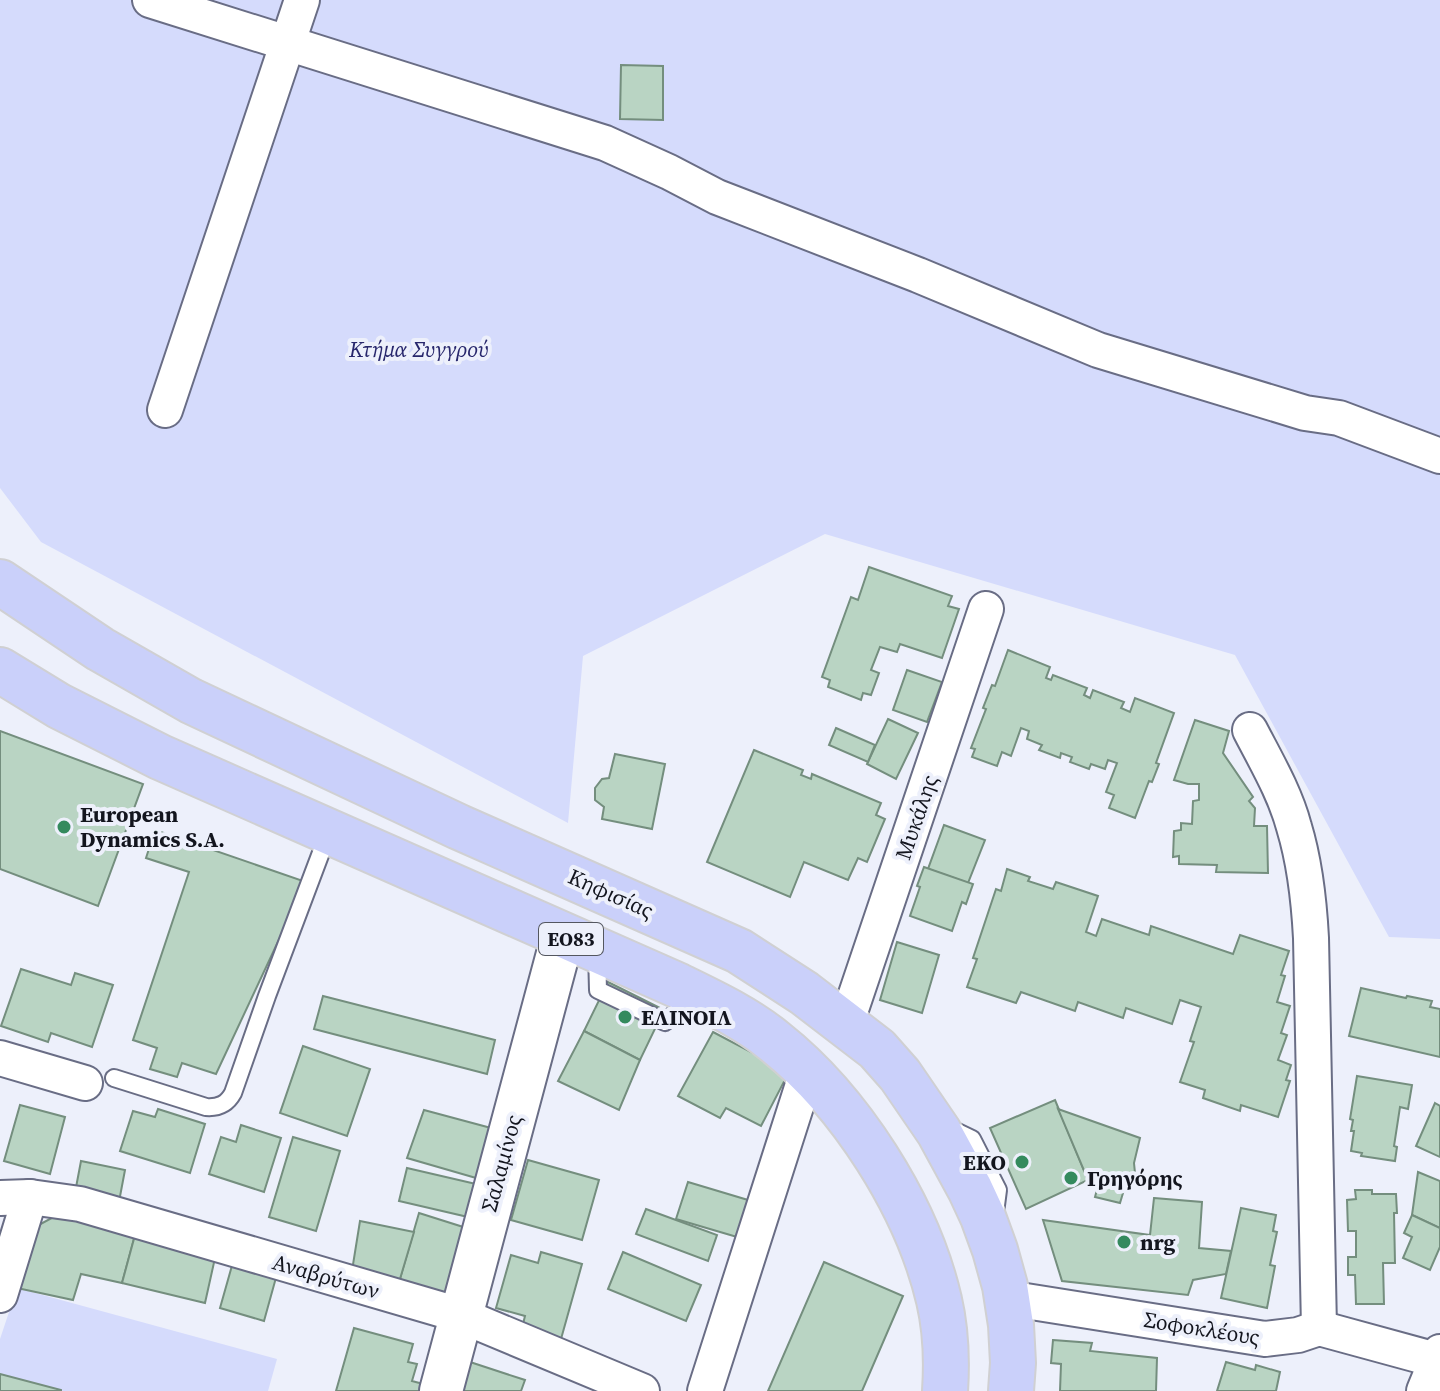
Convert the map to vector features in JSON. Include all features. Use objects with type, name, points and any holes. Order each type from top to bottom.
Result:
[{"type":"main road","name":"Κηφισίας","points":[[0,582],[100,649],[191,701],[446,821],[739,951],[846,1024],[877,1049],[900,1075],[930,1119],[970,1189],[991,1239],[1007,1298],[1013,1363],[1011,1391]]},
{"type":"main road","name":"ΕΟ83","points":[[0,670],[106,730],[197,774],[696,995],[775,1041],[840,1107],[880,1164],[920,1239],[940,1303],[945,1346],[945,1391]]},
{"type":"street","points":[[150,0],[605,143],[717,197],[918,275],[1098,350],[1305,413],[1339,418],[1440,456]]},
{"type":"street","points":[[165,410],[302,0]]},
{"type":"street","name":"Μυκάλης","points":[[846,1024],[986,609]]},
{"type":"street","points":[[1250,730],[1294,824],[1308,892],[1312,953],[1319,1328]]},
{"type":"street","name":"Σαλαμίνος","points":[[441,1391],[460,1315],[580,943]]},
{"type":"street","points":[[0,1058],[99,1080]]},
{"type":"street","points":[[705,1391],[807,1072]]},
{"type":"street","points":[[0,1295],[15,1197]]},
{"type":"street","name":"Αναβρύτων","points":[[15,1197],[80,1204],[460,1315],[642,1391]]},
{"type":"street","name":"Σοφοκλέους","points":[[1007,1298],[1265,1339],[1298,1335],[1319,1328],[1435,1366]]},
{"type":"lane","points":[[99,1080],[206,1107],[215,1108],[229,1100],[329,832]]},
{"type":"green space","name":"Κτήμα Συγγρού","points":[[0,0],[1440,0],[1440,939],[1389,937],[1235,655],[825,534],[583,656],[568,823],[41,542],[0,488]]},
{"type":"green space","points":[[17,1288],[277,1359],[268,1391],[63,1391],[0,1374],[0,1339]]},
{"type":"building","points":[[621,65],[663,66],[663,120],[620,119]]},
{"type":"building","points":[[869,567],[952,596],[948,606],[959,609],[942,658],[900,644],[897,652],[880,647],[871,670],[879,673],[871,695],[863,693],[861,700],[828,687],[830,680],[822,677],[851,597],[858,600]]},
{"type":"building","points":[[1008,650],[1050,667],[1046,678],[1051,680],[1053,675],[1087,688],[1084,695],[1090,698],[1093,690],[1124,702],[1121,708],[1130,712],[1135,698],[1174,713],[1156,763],[1159,764],[1135,818],[1109,808],[1114,795],[1106,792],[1117,763],[1108,760],[1105,769],[1091,764],[1089,769],[1070,762],[1072,757],[1061,753],[1060,758],[1039,750],[1042,745],[1027,739],[1029,731],[1021,728],[1011,756],[1002,752],[997,766],[972,757],[975,749],[971,748],[986,709],[983,708]]},
{"type":"building","points":[[907,670],[942,682],[927,722],[893,710]]},
{"type":"building","points":[[888,719],[918,733],[896,779],[867,764]]},
{"type":"building","points":[[1195,720],[1229,731],[1223,753],[1253,797],[1249,801],[1255,808],[1254,826],[1267,826],[1268,873],[1216,872],[1217,865],[1179,864],[1179,856],[1173,857],[1174,831],[1181,830],[1181,823],[1192,824],[1193,801],[1199,800],[1199,784],[1174,780]]},
{"type":"building","points":[[836,728],[875,745],[868,762],[829,745]]},
{"type":"building","name":"European Dynamics S.A.","points":[[0,731],[143,784],[98,906],[0,869]]},
{"type":"building","points":[[754,750],[803,770],[801,775],[811,779],[812,774],[881,803],[876,815],[885,819],[867,862],[858,858],[848,880],[804,862],[790,897],[707,862]]},
{"type":"building","points":[[615,754],[665,764],[652,829],[602,819],[604,807],[595,800],[595,788],[602,779],[609,778]]},
{"type":"building","points":[[944,825],[985,840],[968,883],[928,869]]},
{"type":"building","points":[[155,830],[306,882],[216,1074],[182,1063],[177,1077],[150,1069],[157,1048],[133,1040],[189,872],[146,858]]},
{"type":"building","points":[[924,867],[973,884],[966,904],[962,902],[952,931],[910,916]]},
{"type":"building","points":[[1007,869],[1030,877],[1028,881],[1053,889],[1056,882],[1098,896],[1086,932],[1096,936],[1102,919],[1149,935],[1151,926],[1233,954],[1240,935],[1289,951],[1277,1002],[1290,1006],[1281,1033],[1287,1035],[1278,1060],[1291,1065],[1286,1080],[1290,1081],[1278,1117],[1241,1105],[1240,1111],[1203,1098],[1205,1090],[1180,1082],[1194,1042],[1190,1041],[1201,1007],[1180,1000],[1172,1024],[1126,1008],[1123,1018],[1078,1002],[1075,1011],[1021,992],[1016,1003],[967,987],[977,959],[973,958],[996,889],[1001,891]]},
{"type":"building","points":[[897,942],[939,955],[922,1013],[880,1000]]},
{"type":"building","points":[[21,969],[71,985],[75,973],[113,985],[92,1047],[51,1033],[48,1042],[1,1026]]},
{"type":"building","points":[[608,982],[664,1010],[640,1060],[584,1031]]},
{"type":"building","points":[[1361,988],[1432,1001],[1430,1007],[1440,1009],[1440,1057],[1349,1036]]},
{"type":"building","points":[[323,996],[495,1040],[487,1074],[314,1029]]},
{"type":"building","points":[[584,1031],[640,1060],[619,1110],[558,1081]]},
{"type":"building","points":[[713,1032],[789,1072],[761,1126],[726,1108],[720,1118],[678,1096]]},
{"type":"building","points":[[303,1046],[370,1069],[347,1136],[280,1113]]},
{"type":"building","points":[[1357,1076],[1412,1085],[1408,1109],[1400,1107],[1395,1161],[1361,1156],[1362,1153],[1351,1151],[1354,1131],[1351,1131],[1353,1120],[1350,1119]]},
{"type":"building","points":[[1055,1100],[1088,1180],[1026,1209],[990,1128]]},
{"type":"building","points":[[1435,1103],[1440,1106],[1440,1157],[1416,1146]]},
{"type":"building","points":[[20,1105],[65,1117],[50,1174],[4,1161]]},
{"type":"building","points":[[158,1109],[205,1124],[190,1173],[120,1151],[133,1111],[155,1117]]},
{"type":"building","points":[[1058,1109],[1140,1138],[1134,1163],[1135,1173],[1129,1173],[1120,1203],[1095,1197],[1099,1182],[1088,1180]]},
{"type":"building","points":[[424,1110],[491,1128],[476,1178],[407,1158]]},
{"type":"building","points":[[241,1125],[281,1138],[264,1192],[209,1174],[221,1137],[236,1142]]},
{"type":"building","points":[[293,1137],[340,1151],[316,1231],[269,1217]]},
{"type":"building","points":[[528,1160],[599,1180],[582,1240],[511,1220]]},
{"type":"building","points":[[81,1161],[125,1170],[118,1207],[74,1198]]},
{"type":"building","points":[[407,1168],[476,1184],[468,1217],[399,1201]]},
{"type":"building","points":[[1418,1172],[1440,1181],[1440,1228],[1412,1215]]},
{"type":"building","points":[[688,1182],[748,1200],[737,1237],[676,1219]]},
{"type":"building","points":[[1355,1190],[1396,1194],[1395,1263],[1383,1263],[1384,1304],[1356,1304],[1355,1275],[1348,1275],[1348,1257],[1356,1257],[1356,1231],[1348,1231],[1347,1200],[1356,1199]]},
{"type":"building","name":"nrg","points":[[1154,1198],[1202,1202],[1199,1248],[1231,1251],[1226,1274],[1193,1280],[1188,1295],[1062,1281],[1043,1220],[1150,1235]]},
{"type":"building","points":[[1241,1208],[1276,1215],[1273,1231],[1277,1232],[1270,1265],[1275,1266],[1267,1308],[1221,1298]]},
{"type":"building","points":[[646,1209],[717,1235],[708,1261],[636,1234]]},
{"type":"building","points":[[419,1213],[479,1232],[456,1307],[397,1289]]},
{"type":"building","points":[[59,1214],[135,1235],[122,1283],[81,1274],[73,1300],[17,1288],[35,1227]]},
{"type":"building","points":[[1412,1215],[1440,1228],[1440,1247],[1430,1270],[1403,1258],[1412,1237],[1404,1233]]},
{"type":"building","points":[[360,1221],[414,1232],[397,1289],[351,1277]]},
{"type":"building","points":[[135,1235],[215,1258],[205,1303],[122,1283]]},
{"type":"building","points":[[541,1252],[582,1264],[561,1339],[522,1328],[525,1316],[496,1308],[511,1255],[538,1263]]},
{"type":"building","points":[[623,1252],[701,1285],[686,1321],[608,1289]]},
{"type":"building","points":[[233,1262],[277,1274],[264,1321],[220,1308]]},
{"type":"building","points":[[824,1262],[903,1296],[862,1391],[768,1391]]},
{"type":"building","points":[[354,1328],[413,1344],[408,1362],[417,1364],[412,1381],[427,1385],[426,1391],[336,1391]]},
{"type":"building","points":[[1053,1340],[1092,1343],[1090,1351],[1157,1358],[1156,1391],[1060,1391],[1061,1364],[1051,1363]]},
{"type":"building","points":[[467,1361],[525,1380],[521,1391],[459,1391]]},
{"type":"building","points":[[1226,1362],[1255,1370],[1256,1365],[1280,1372],[1276,1391],[1217,1391]]},
{"type":"building","points":[[0,1374],[61,1390],[61,1391],[0,1391]]},
{"type":"place","name":"European Dynamics S.A.","points":[[64,827]]},
{"type":"place","name":"ΕΛΙΝΟΙΛ","points":[[625,1017]]},
{"type":"place","name":"EKO","points":[[1022,1162]]},
{"type":"place","name":"Γρηγόρης","points":[[1071,1178]]},
{"type":"place","name":"nrg","points":[[1124,1242]]}]
